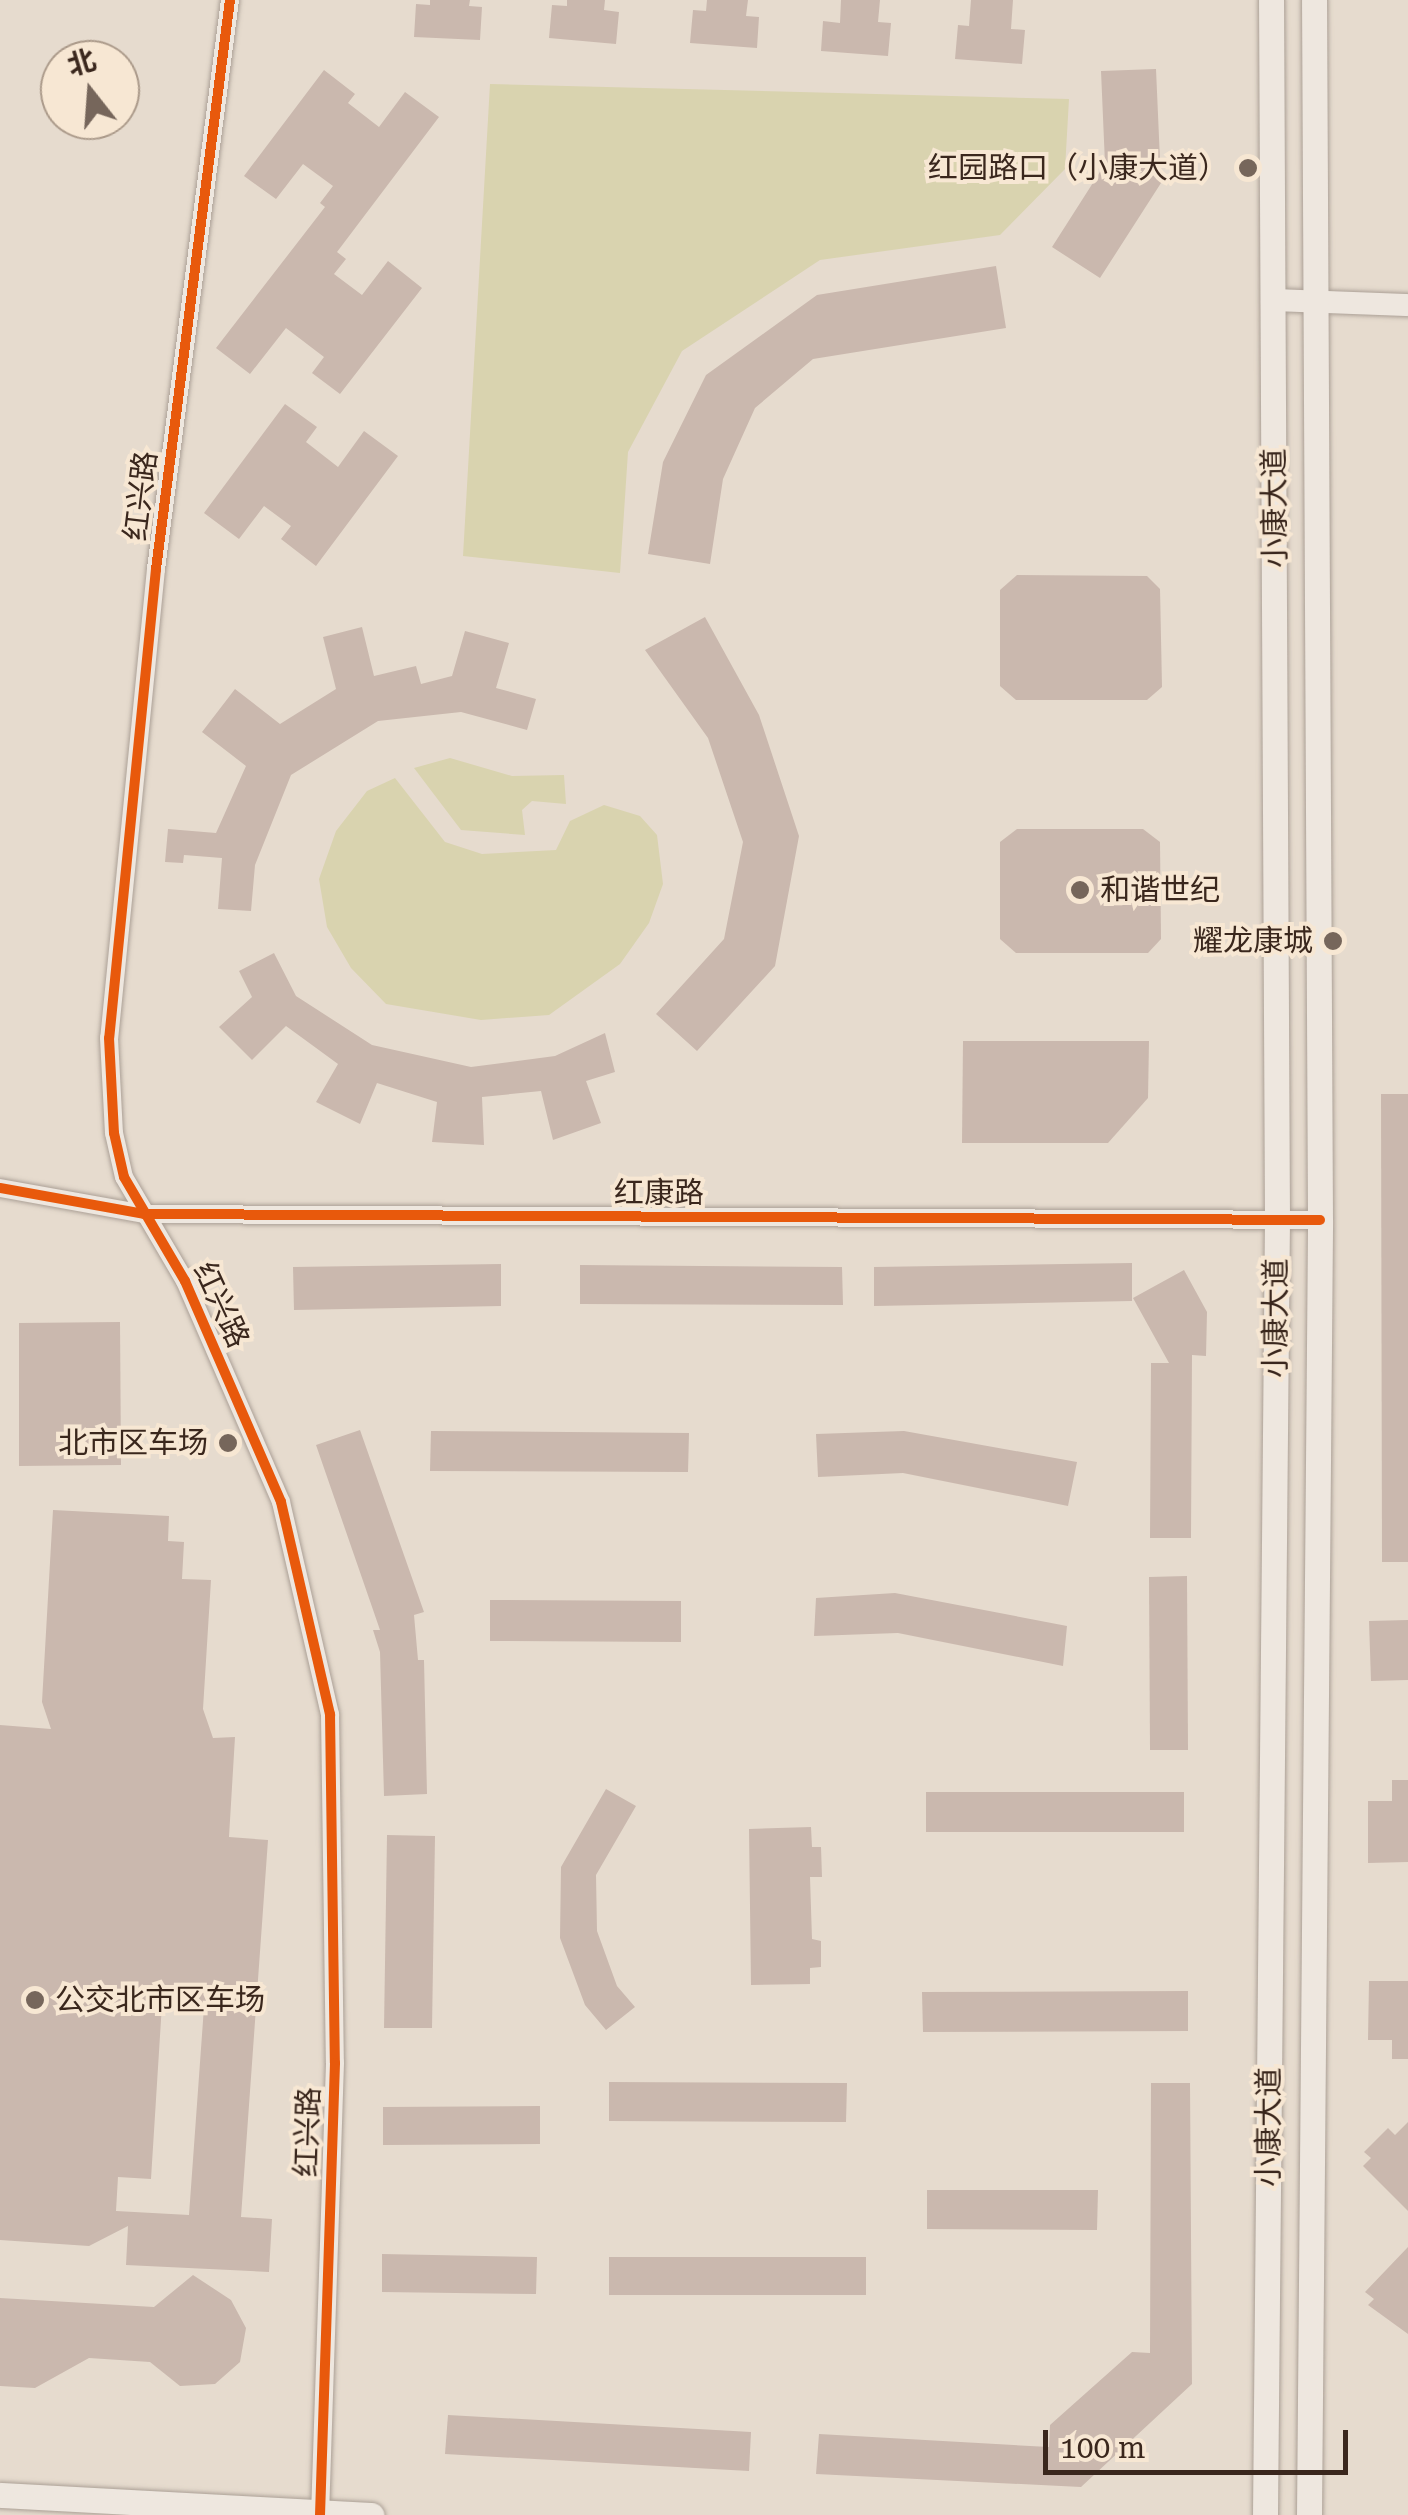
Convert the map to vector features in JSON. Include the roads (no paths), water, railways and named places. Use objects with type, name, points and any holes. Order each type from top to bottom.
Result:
[{"type":"main road","name":"小康大道","points":[[1266,2515],[1276,1220],[1271,0]]},
{"type":"main road","name":"小康大道","points":[[1309,2515],[1320,1220],[1314,0]]},
{"type":"main road","points":[[0,2495],[371,2515]]},
{"type":"street","name":"红兴路","points":[[230,0],[156,569],[111,1020],[114,1133],[124,1177],[185,1281],[281,1502],[319,1644],[330,1714],[335,2062],[320,2514]]},
{"type":"street","points":[[1272,300],[1408,305]]},
{"type":"street","name":"红康路","points":[[0,1188],[144,1214],[1320,1220]]},
{"type":"place","name":"红园路口（小康大道）","points":[[1248,168]]},
{"type":"place","name":"和谐世纪","points":[[1080,890]]},
{"type":"place","name":"耀龙康城","points":[[1333,941]]},
{"type":"place","name":"北市区车场","points":[[228,1443]]},
{"type":"place","name":"公交北市区车场","points":[[35,2000]]}]
